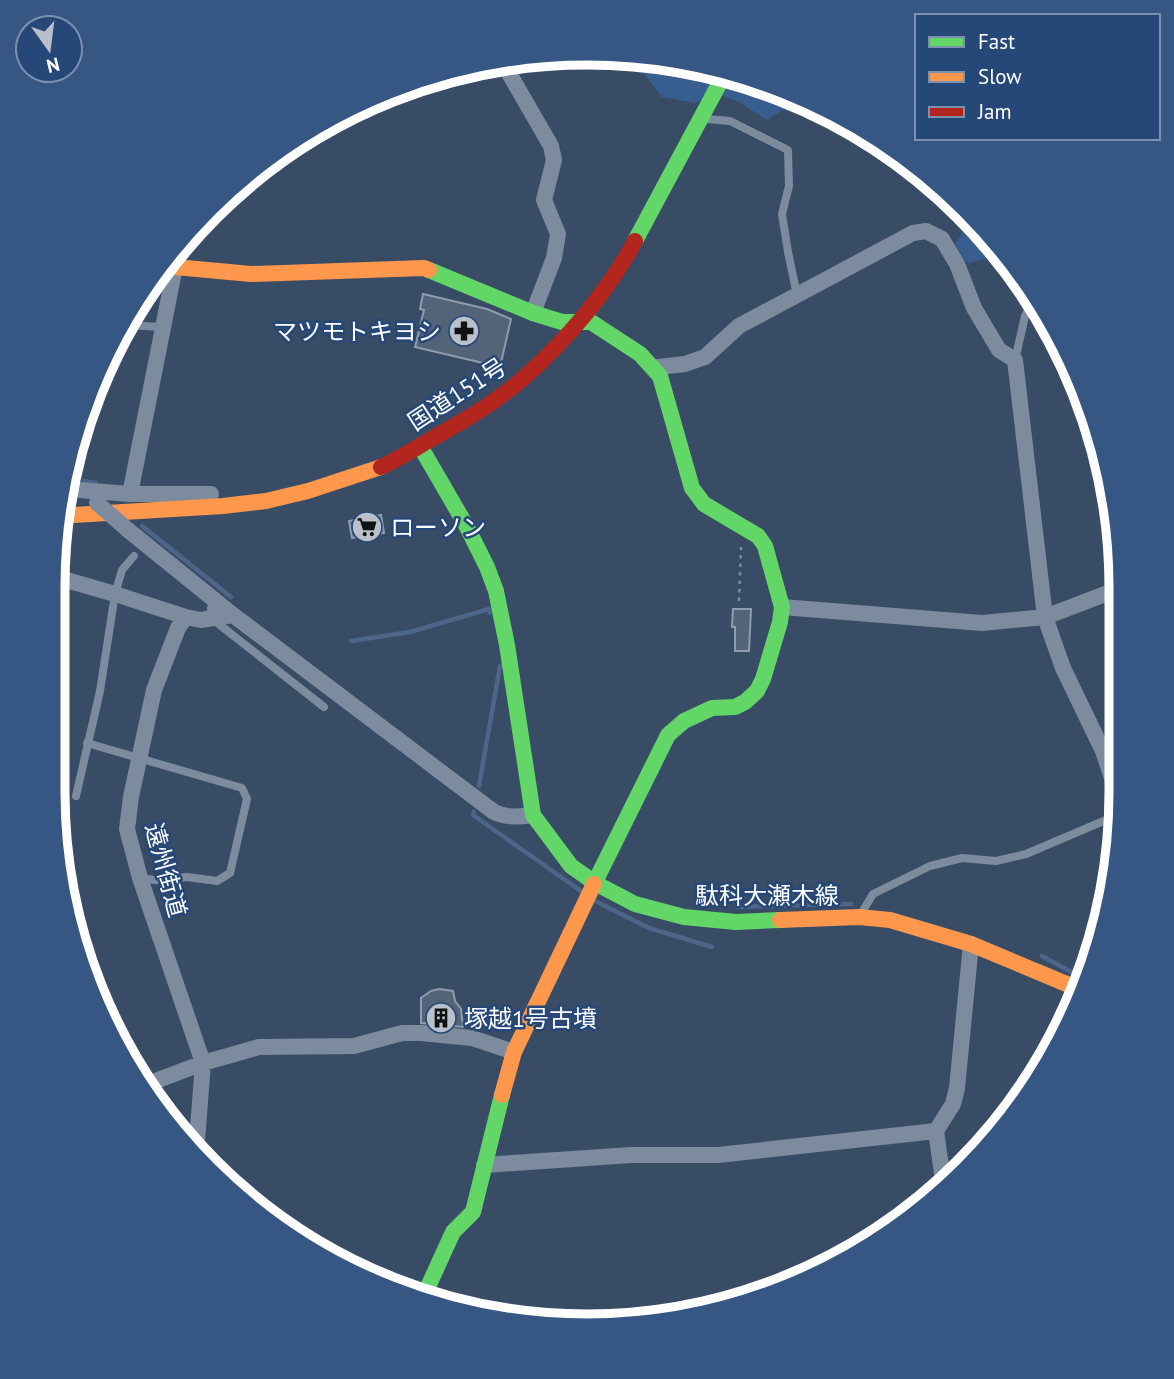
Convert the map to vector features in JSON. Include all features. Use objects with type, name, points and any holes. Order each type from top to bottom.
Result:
[{"type":"main road","name":"国道151号","points":[[70,515],[266,501],[332,484],[384,466],[470,418],[526,376],[579,322],[603,292],[625,259],[720,82]]},
{"type":"main road","points":[[179,262],[251,274],[424,268],[533,313],[562,322],[591,322],[640,354],[660,376],[692,488],[704,504],[758,536],[765,546],[782,607],[780,622],[757,691],[735,707],[712,708],[684,721],[668,735],[514,1052],[473,1212],[453,1232],[427,1289]]},
{"type":"main road","name":"駄科大瀬木線","points":[[420,446],[467,527],[496,591],[533,815],[571,866],[595,883],[635,904],[684,917],[736,922],[859,917],[890,920],[971,944],[1071,986]]},
{"type":"street","points":[[508,71],[551,146],[554,160],[544,200],[558,234],[554,258],[533,313]]},
{"type":"street","points":[[655,369],[685,364],[705,357],[739,326],[913,233],[926,231],[942,239],[957,264],[974,308],[999,350],[1015,360],[1045,617],[1063,668],[1109,768]]},
{"type":"street","points":[[130,495],[175,267]]},
{"type":"street","points":[[75,486],[130,495],[218,494],[223,506]]},
{"type":"street","points":[[75,487],[233,615],[494,812],[503,816],[533,815]]},
{"type":"street","points":[[65,580],[186,617],[201,620],[211,613],[233,615]]},
{"type":"street","points":[[782,607],[982,624],[1045,617],[1109,593]]},
{"type":"street","name":"遠州街道","points":[[186,617],[178,628],[154,690],[131,797],[127,829],[140,878],[203,1063],[197,1139]]},
{"type":"street","points":[[942,1174],[936,1131],[953,1104],[957,1088],[971,944]]},
{"type":"street","points":[[153,1082],[203,1063],[259,1047],[354,1046],[401,1033],[471,1038],[514,1052]]},
{"type":"street","points":[[484,1165],[631,1156],[718,1155],[936,1131]]},
{"type":"lane","points":[[702,115],[730,121],[788,150],[789,186],[782,214],[797,296]]},
{"type":"lane","points":[[1015,360],[1028,309]]},
{"type":"lane","points":[[135,326],[163,327]]},
{"type":"lane","points":[[76,796],[100,691],[115,594],[122,570],[134,556]]},
{"type":"lane","points":[[211,613],[324,707]]},
{"type":"lane","points":[[87,743],[242,788],[247,799],[230,873],[217,881],[187,877],[155,880],[140,878]]},
{"type":"lane","points":[[859,917],[873,894],[930,866],[962,858],[996,861],[1026,854],[1108,819]]},
{"type":"path","points":[[739,601],[741,526]]},
{"type":"path","points":[[65,773],[81,774]]},
{"type":"shaded area","points":[[639,68],[722,83],[755,92],[802,112],[782,110],[767,120],[739,102],[715,93],[695,103],[662,97]]},
{"type":"shaded area","points":[[965,228],[989,254],[986,259],[967,263],[955,245]]},
{"type":"building","name":"マツモトキヨシ","points":[[423,294],[487,309],[511,319],[500,367],[415,347],[424,310],[420,309]]},
{"type":"building","name":"ローソン","points":[[381,515],[384,533],[352,538],[349,521]]},
{"type":"building","points":[[733,609],[751,609],[749,651],[735,651]]},
{"type":"building","name":"塚越1号古墳","points":[[439,989],[453,991],[455,1001],[461,1009],[463,1027],[421,1023],[421,998]]},
{"type":"waterway","points":[[84,481],[96,483]]},
{"type":"waterway","points":[[142,526],[231,597]]},
{"type":"waterway","points":[[351,641],[410,632],[489,609],[490,613]]},
{"type":"waterway","points":[[479,786],[500,666]]},
{"type":"waterway","points":[[474,812],[473,815],[581,891]]},
{"type":"waterway","points":[[597,902],[649,928],[712,947]]},
{"type":"waterway","points":[[738,907],[851,904]]},
{"type":"waterway","points":[[1042,956],[1076,975]]},
{"type":"traffic: fast","points":[[635,241],[720,82]]},
{"type":"traffic: fast","points":[[429,270],[533,313],[562,322],[591,322],[640,354],[660,376],[692,488],[704,504],[758,536],[765,546],[782,607],[780,622],[757,691],[735,707],[712,708],[684,721],[668,735],[594,884]]},
{"type":"traffic: fast","points":[[420,446],[467,527],[496,591],[533,815],[571,866],[595,883],[635,904],[684,917],[736,922],[780,920]]},
{"type":"traffic: fast","points":[[427,1289],[453,1232],[473,1212],[502,1095]]},
{"type":"traffic: slow","points":[[175,267],[251,274],[424,268],[429,270]]},
{"type":"traffic: slow","points":[[70,515],[266,501],[308,491],[381,467]]},
{"type":"traffic: slow","points":[[502,1095],[514,1052],[594,884]]},
{"type":"traffic: slow","points":[[780,920],[859,917],[890,920],[971,944],[1071,986]]},
{"type":"traffic: jam","points":[[381,467],[479,411],[527,375],[587,312],[613,278],[635,241]]},
{"type":"place","name":"マツモトキヨシ","points":[[464,331]]},
{"type":"place","name":"ローソン","points":[[367,527]]},
{"type":"place","name":"塚越1号古墳","points":[[441,1018]]}]
